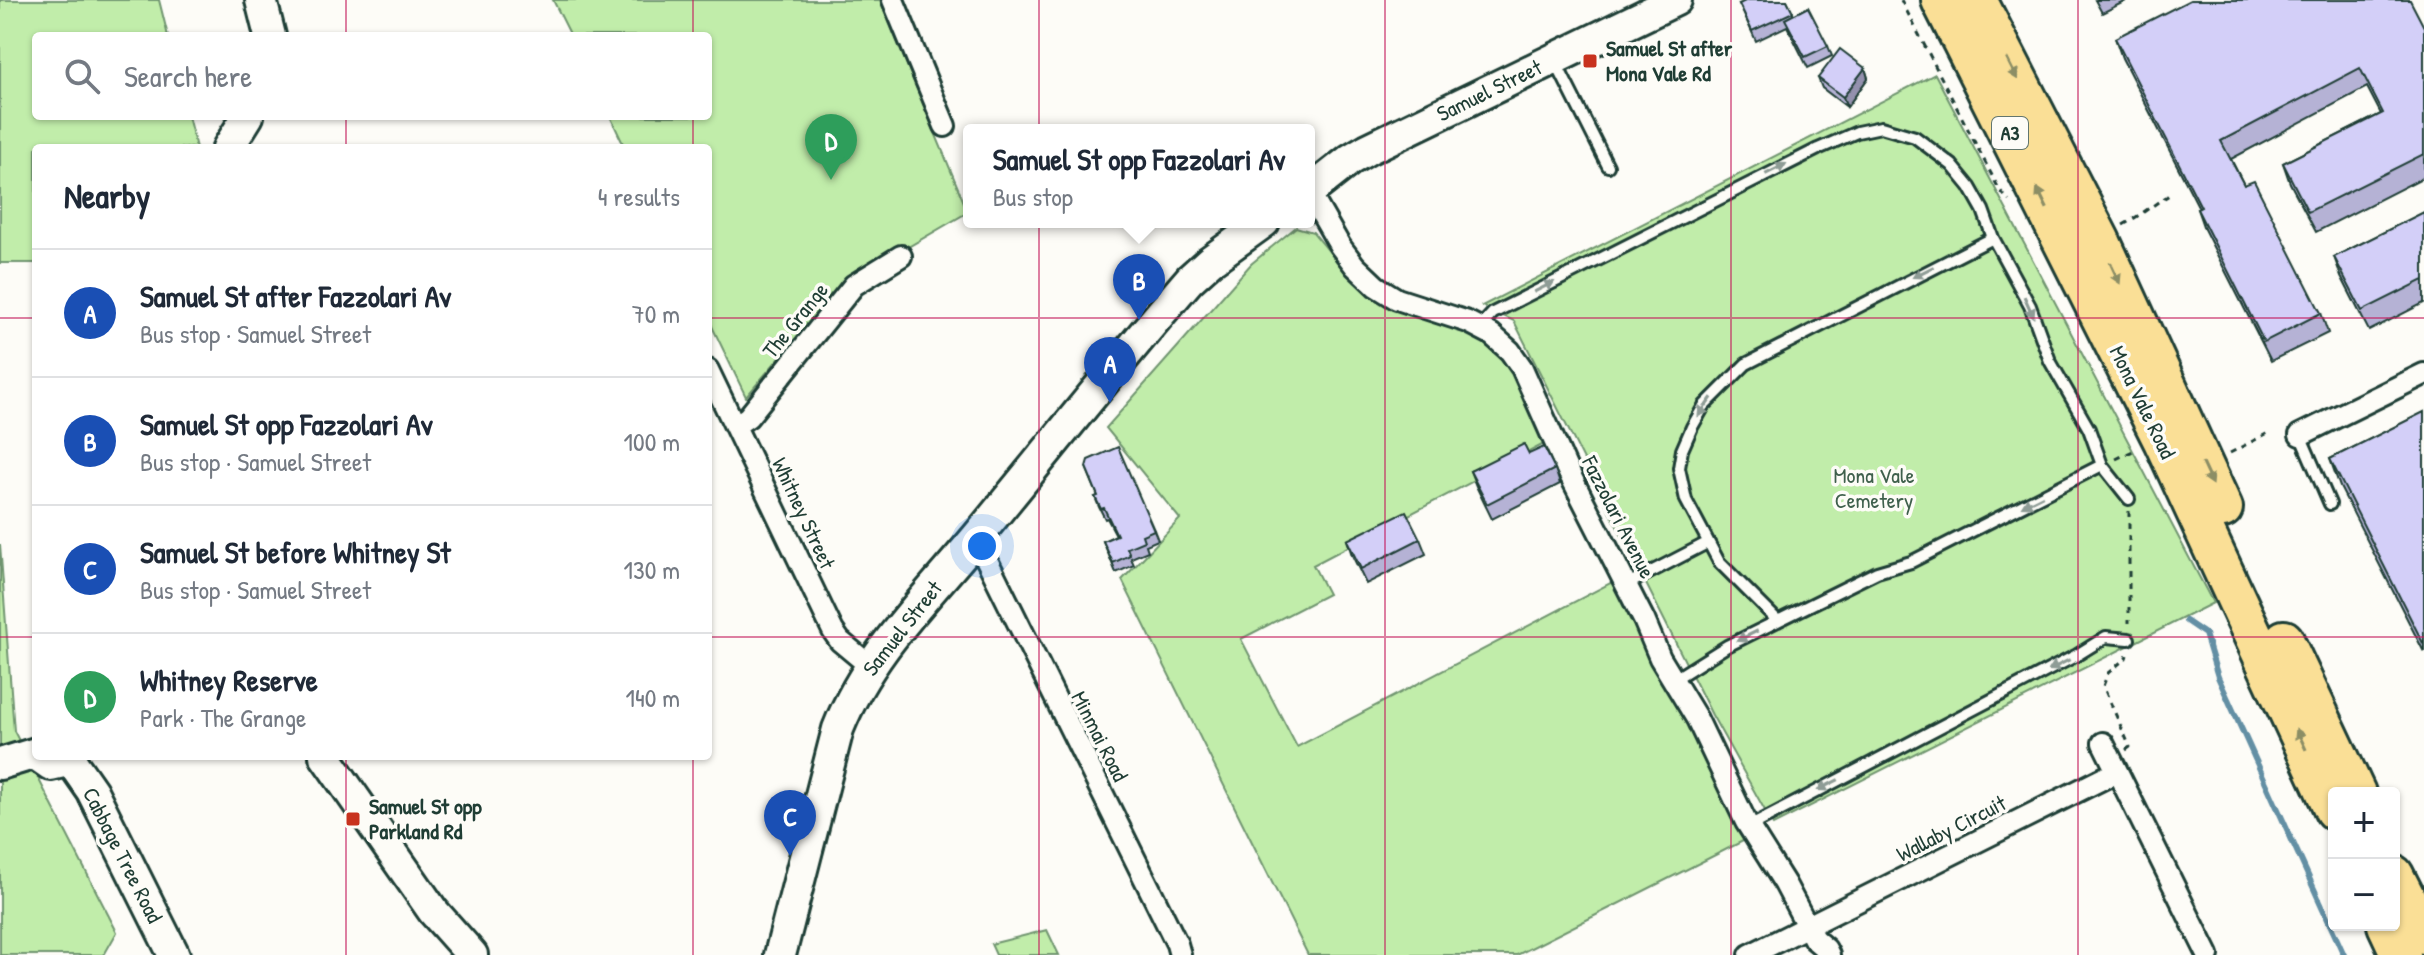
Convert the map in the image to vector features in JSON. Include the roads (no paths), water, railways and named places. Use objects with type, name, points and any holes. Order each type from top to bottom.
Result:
[{"type":"highway","name":"Mona Vale Road","points":[[1941,0],[2163,441],[2328,797]]},
{"type":"highway","name":"Mona Vale Road","points":[[1977,0],[2100,240],[2353,787]]},
{"type":"highway","points":[[2400,887],[2424,934]]},
{"type":"highway","points":[[2390,931],[2401,955]]},
{"type":"street","points":[[261,0],[269,32]]},
{"type":"street","points":[[893,0],[945,126]]},
{"type":"street","name":"Samuel Street","points":[[1315,187],[1368,149],[1676,0]]},
{"type":"street","points":[[230,144],[246,120]]},
{"type":"street","name":"Fazzolari Avenue","points":[[1315,202],[1340,246],[1376,286],[1397,299],[1468,322],[1491,334],[1510,351],[1522,368],[1566,467],[1673,680],[1697,719],[1749,827],[1810,940],[1826,949],[1829,955]]},
{"type":"street","name":"Samuel Street","points":[[780,955],[838,729],[849,701],[870,666],[1190,279],[1256,228]]},
{"type":"street","name":"The Grange","points":[[736,425],[748,417],[854,285],[901,256]]},
{"type":"street","points":[[2300,435],[2424,374]]},
{"type":"street","name":"Whitney Street","points":[[712,378],[833,631],[840,641],[870,666]]},
{"type":"street","name":"Minmai Road","points":[[976,538],[1180,955]]},
{"type":"street","points":[[2103,743],[2208,955]]},
{"type":"street","points":[[0,764],[32,755]]},
{"type":"street","points":[[45,760],[51,765],[66,760]]},
{"type":"street","name":"Cabbage Tree Road","points":[[72,760],[92,791],[174,955]]},
{"type":"street","points":[[328,760],[433,911],[472,955]]},
{"type":"street","name":"Wallaby Circuit","points":[[1750,955],[1810,940],[2115,768]]},
{"type":"lane","points":[[1554,59],[1608,166]]},
{"type":"lane","points":[[1479,328],[1493,313],[1805,155],[1857,132],[1881,127],[1915,137],[1952,165],[1970,187],[1993,238],[2030,306],[2050,361],[2089,429],[2102,465],[2129,499]]},
{"type":"lane","points":[[1778,621],[1719,562],[1686,500],[1679,468],[1682,450],[1692,427],[1704,406],[1746,364],[1993,238]]},
{"type":"lane","points":[[2300,435],[2330,504]]},
{"type":"lane","points":[[1673,680],[1727,646],[1877,572],[1911,562],[2102,465]]},
{"type":"lane","points":[[1626,585],[1707,543]]},
{"type":"lane","points":[[1749,827],[2106,637],[2129,639]]},
{"type":"waterway","points":[[2186,621],[2205,634],[2218,677],[2344,955]]},
{"type":"place","name":"Samuel St after Mona Vale Rd","points":[[1590,61]]},
{"type":"place","name":"Whitney Reserve","points":[[831,180]]},
{"type":"place","name":"Samuel St opp Fazzolari Av","points":[[1139,320]]},
{"type":"place","name":"Samuel St after Fazzolari Av","points":[[1110,403]]},
{"type":"place","name":"Samuel St opp Parkland Rd","points":[[353,819]]},
{"type":"place","name":"Samuel St before Whitney St","points":[[790,856]]},
{"type":"park label","name":"Mona Vale Cemetery","points":[[1874,488]]}]
